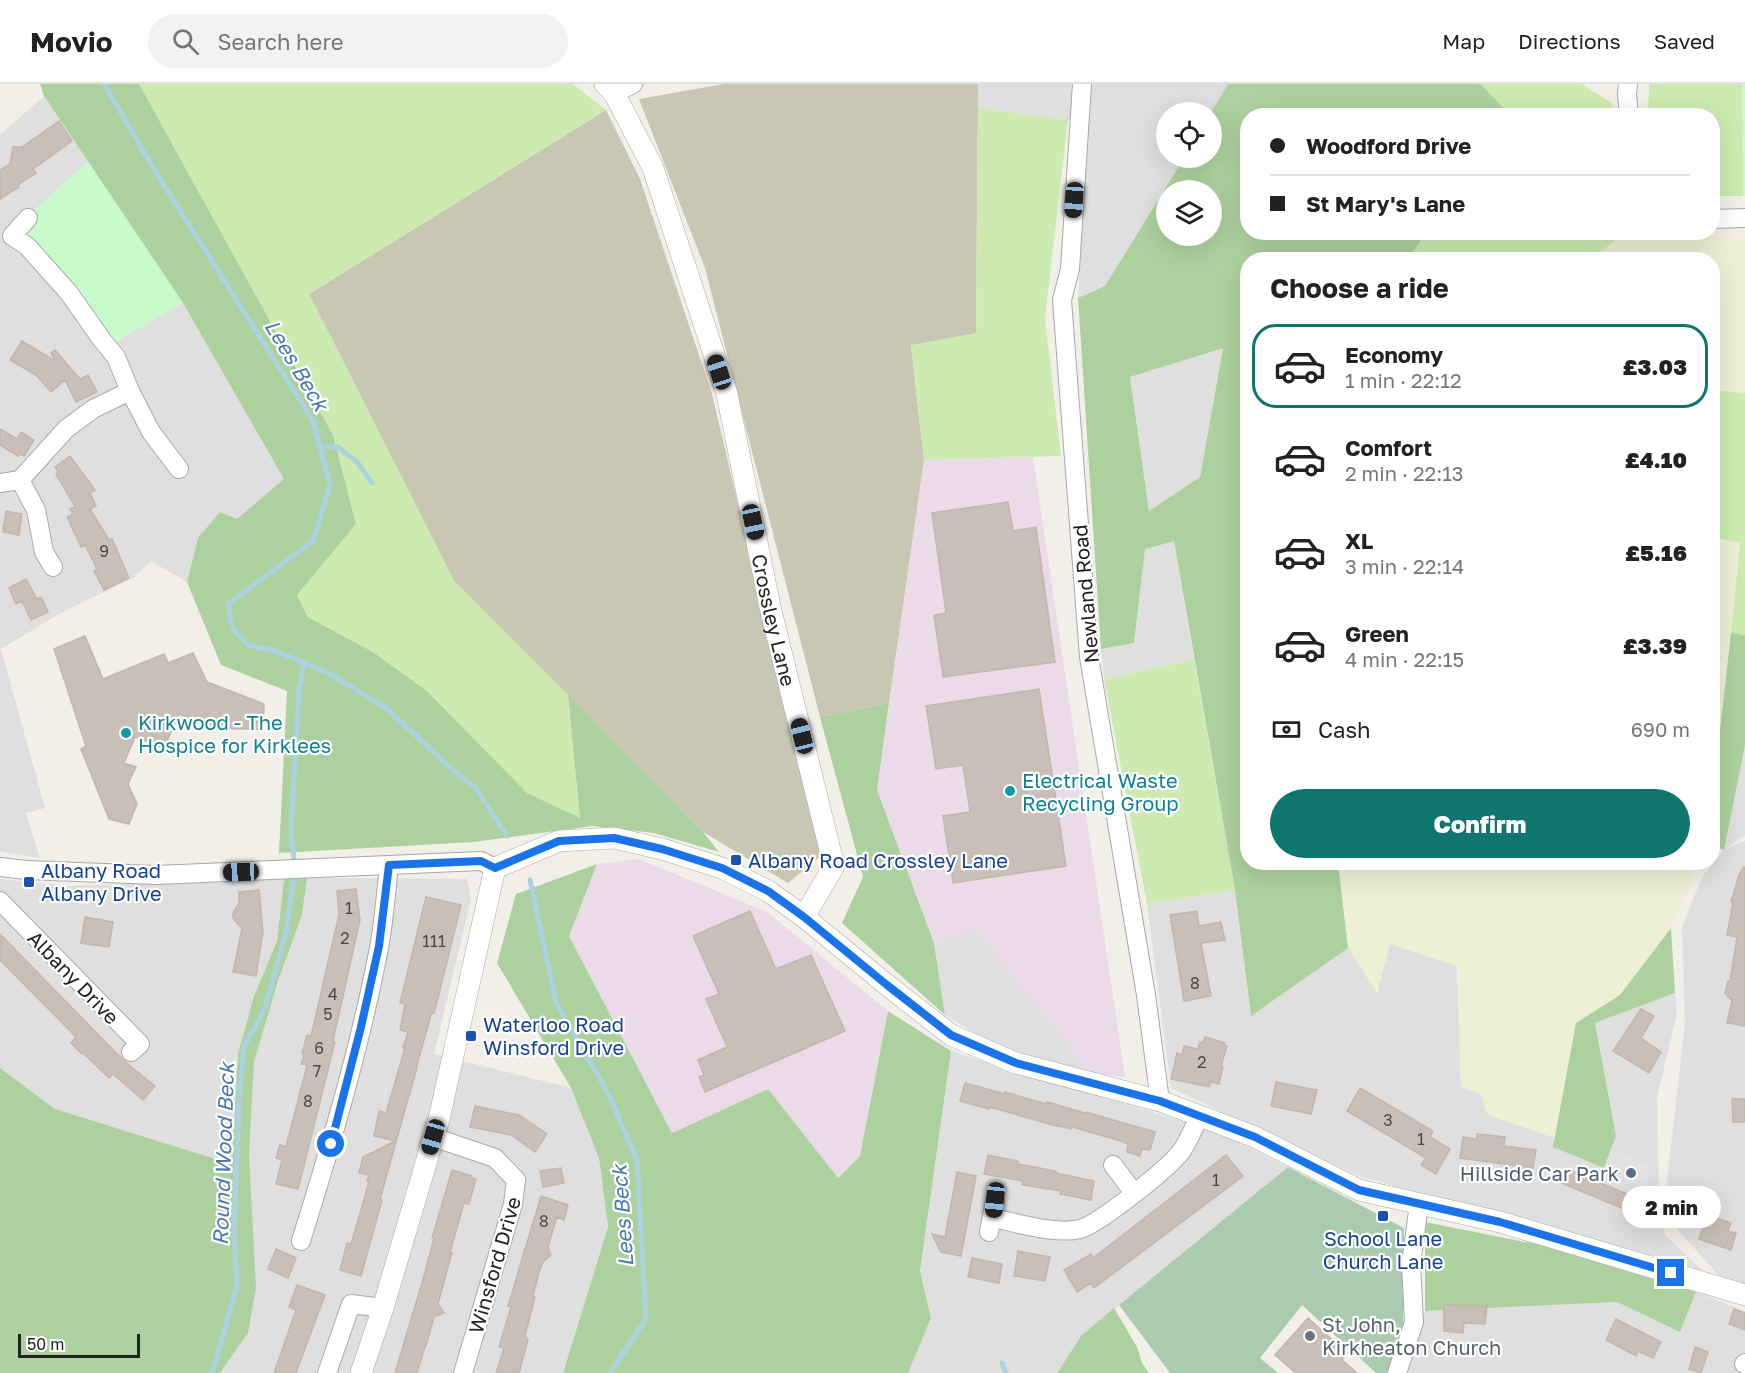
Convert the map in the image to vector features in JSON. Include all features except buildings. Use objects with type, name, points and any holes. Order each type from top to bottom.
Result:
[{"type":"street","name":"Newland Road","points":[[1082,84],[1070,269],[1062,300],[1088,646],[1146,995],[1160,1101]]},
{"type":"street","points":[[1628,84],[1628,108]]},
{"type":"street","name":"Crossley Lane","points":[[617,87],[653,168],[727,394],[770,607],[834,866],[804,917]]},
{"type":"street","points":[[28,218],[12,236],[27,246],[69,293],[117,357],[130,391],[151,432],[179,470]]},
{"type":"street","points":[[1720,219],[1745,218]]},
{"type":"street","points":[[0,483],[20,480],[66,429],[93,409],[130,391]]},
{"type":"street","points":[[20,480],[36,510],[44,552],[53,567]]},
{"type":"street","points":[[0,867],[156,875],[481,861],[495,868],[559,841],[614,838],[662,849],[722,868],[768,891],[804,917],[951,1035],[1016,1063],[1160,1101],[1255,1137],[1359,1190],[1500,1222],[1744,1295]]},
{"type":"street","points":[[301,1241],[331,1144],[361,1027],[379,946],[389,865]]},
{"type":"street","points":[[361,1373],[383,1308],[433,1137],[495,868]]},
{"type":"street","name":"Albany Drive","points":[[0,901],[140,1044],[131,1052]]},
{"type":"street","points":[[992,1217],[1051,1230],[1081,1228],[1107,1214],[1165,1170],[1182,1150],[1200,1116]]},
{"type":"street","name":"Winsford Drive","points":[[433,1137],[495,1158],[516,1180],[513,1204],[463,1373]]},
{"type":"street","points":[[1113,1165],[1134,1193]]},
{"type":"street","points":[[1397,1373],[1414,1322],[1411,1263],[1419,1204]]},
{"type":"street","points":[[327,1373],[351,1304],[383,1308]]},
{"type":"shaded area","points":[[724,84],[978,84],[976,334],[911,346],[924,460],[889,703],[820,717],[705,268],[639,99]]},
{"type":"shaded area","points":[[978,84],[1228,84],[1217,102],[1156,102],[1156,168],[1178,168],[1170,180],[1156,180],[1156,203],[1105,286],[1078,298],[1089,123],[978,108]]},
{"type":"shaded area","points":[[44,96],[88,162],[30,214],[111,344],[183,303],[285,479],[237,519],[198,538],[187,582],[151,561],[133,578],[59,614],[1,649],[45,808],[26,813],[40,858],[0,851],[0,135]]},
{"type":"shaded area","points":[[606,110],[640,179],[712,394],[821,856],[788,883],[703,832],[454,581],[309,294]]},
{"type":"shaded area","points":[[1745,238],[1745,393],[1720,391],[1720,252],[1601,252],[1616,240]]},
{"type":"shaded area","points":[[1223,347],[1200,477],[1149,512],[1130,377]]},
{"type":"shaded area","points":[[1033,457],[1125,1077],[1093,1074],[975,928],[934,943],[877,790],[924,460]]},
{"type":"shaded area","points":[[1720,538],[1740,542],[1720,727]]},
{"type":"shaded area","points":[[1174,540],[1194,659],[1104,679],[1101,649],[1134,643],[1145,548]]},
{"type":"shaded area","points":[[1745,745],[1745,835],[1727,848],[1745,841],[1745,1295],[1722,1279],[1666,1217],[1666,1189],[1685,1023],[1682,927],[1702,877],[1708,870],[1720,870],[1720,855],[1724,850]]},
{"type":"shaded area","points":[[639,859],[767,912],[888,1011],[860,1156],[837,1178],[767,1089],[672,1133],[569,936],[597,864]]},
{"type":"shaded area","points":[[1339,870],[1696,870],[1671,928],[1620,995],[1576,1023],[1555,1138],[1488,1115],[1481,1094],[1461,1087],[1457,966],[1390,944],[1377,993],[1348,948]]},
{"type":"shaded area","points":[[307,878],[467,879],[471,899],[434,1054],[571,1088],[599,1158],[608,1227],[563,1373],[220,1373],[248,1333],[249,1154],[254,1062],[278,981],[302,915]]},
{"type":"shaded area","points":[[0,879],[67,886],[284,879],[277,941],[253,999],[238,1054],[233,1164],[55,1109],[0,1068]]},
{"type":"shaded area","points":[[1235,890],[1251,1016],[1348,948],[1377,992],[1390,944],[1457,966],[1461,1087],[1481,1094],[1488,1115],[1555,1138],[1554,1147],[1616,1136],[1595,1023],[1675,993],[1677,1013],[1657,1098],[1659,1204],[1665,1235],[1704,1272],[1359,1176],[1171,1088],[1147,904]]},
{"type":"shaded area","points":[[975,927],[1093,1074],[1004,1051],[945,1015],[934,943]]},
{"type":"shaded area","points":[[951,1051],[1218,1132],[1288,1167],[1081,1336],[1057,1373],[908,1373],[931,1318],[920,1271]]},
{"type":"shaded area","name":"Hillside Car Park","points":[[1611,1149],[1649,1166],[1647,1191],[1604,1168]]},
{"type":"shaded area","points":[[1696,1292],[1745,1311],[1745,1373],[1407,1373],[1425,1311],[1617,1302],[1680,1332]]},
{"type":"green space","points":[[40,84],[139,84],[333,435],[356,524],[297,595],[308,617],[373,652],[427,691],[527,793],[580,818],[568,695],[703,832],[719,852],[654,833],[592,826],[474,842],[279,853],[287,691],[221,665],[187,582],[198,538],[220,512],[237,519],[284,479],[183,303],[44,96]]},
{"type":"green space","points":[[139,84],[573,84],[606,110],[309,294],[454,581],[568,695],[580,819],[527,793],[427,691],[373,652],[309,617],[297,595],[356,524],[333,435]]},
{"type":"green space","points":[[1228,84],[1481,84],[1503,108],[1240,108],[1240,240],[1421,240],[1413,252],[1240,252],[1240,870],[1339,870],[1348,948],[1251,1016],[1235,890],[1174,541],[1145,549],[1134,643],[1101,649],[1078,298],[1105,286],[1156,203],[1156,246],[1222,246],[1222,180],[1170,180],[1178,168],[1222,168],[1222,102],[1217,102]],"holes":[[[1223,348],[1200,477],[1149,511],[1130,377]]]},
{"type":"green space","points":[[1481,84],[1582,84],[1612,103],[1613,108],[1502,108]]},
{"type":"green space","points":[[1649,84],[1742,84],[1743,196],[1720,196],[1720,108],[1648,108]]},
{"type":"green space","points":[[1742,84],[1745,84],[1745,196],[1743,196]]},
{"type":"green space","points":[[978,108],[1068,120],[1045,318],[1061,456],[924,460],[911,345],[976,333]]},
{"type":"green space","points":[[88,162],[183,303],[111,344],[18,235],[30,214]]},
{"type":"green space","points":[[1421,240],[1616,240],[1600,252],[1413,252]]},
{"type":"green space","points":[[1720,391],[1745,393],[1745,635],[1731,633],[1740,543],[1720,539]]},
{"type":"green space","points":[[1731,633],[1745,635],[1745,745],[1724,850],[1720,849],[1720,730]]},
{"type":"green space","points":[[1194,659],[1235,890],[1147,904],[1104,679]]},
{"type":"green space","points":[[889,703],[877,790],[934,943],[945,1015],[842,923],[863,877],[820,717]]},
{"type":"green space","points":[[597,864],[569,936],[672,1133],[768,1089],[838,1178],[860,1156],[888,1011],[951,1051],[920,1271],[931,1318],[908,1373],[563,1373],[608,1227],[599,1158],[571,1088],[497,963],[516,894]]},
{"type":"green space","points":[[307,878],[302,915],[278,981],[254,1062],[249,1154],[256,1288],[248,1333],[220,1373],[0,1373],[0,1068],[55,1109],[232,1164],[238,1054],[253,999],[277,941],[284,879]]},
{"type":"green space","points":[[1671,928],[1675,993],[1595,1023],[1616,1136],[1604,1168],[1553,1147],[1576,1023],[1620,995]]},
{"type":"green space","points":[[1288,1167],[1404,1228],[1403,1324],[1388,1373],[1376,1373],[1302,1305],[1260,1358],[1278,1373],[1170,1373],[1119,1305]]},
{"type":"green space","points":[[1425,1222],[1540,1245],[1696,1292],[1680,1332],[1617,1302],[1425,1311]]},
{"type":"green space","points":[[1114,1308],[1149,1373],[1057,1373],[1081,1336]]},
{"type":"waterway","name":"Lees Beck","points":[[104,84],[155,171],[313,421],[330,485],[313,541],[228,604],[232,628],[248,645],[278,652],[330,674],[386,708],[455,772],[475,787],[507,836]]},
{"type":"waterway","points":[[320,447],[338,447],[358,463],[372,483]]},
{"type":"waterway","name":"Round Wood Beck","points":[[211,1373],[237,1285],[234,1233],[239,1102],[244,1047],[265,1008],[286,932],[295,870],[291,831],[299,689],[304,662]]},
{"type":"waterway","name":"Lees Beck","points":[[530,880],[556,1002],[610,1097],[637,1160],[646,1319],[610,1373]]},
{"type":"waterway","points":[[1002,1363],[1006,1373]]},
{"type":"place","name":"Kirkwood - The Hospice for Kirklees","points":[[126,733]]},
{"type":"place","name":"Electrical Waste Recycling Group","points":[[1010,791]]},
{"type":"place","name":"Albany Road Crossley Lane","points":[[736,860]]},
{"type":"place","name":"Albany Road Albany Drive","points":[[29,882]]},
{"type":"place","name":"Waterloo Road Winsford Drive","points":[[471,1036]]},
{"type":"place","name":"Hillside Car Park","points":[[1631,1173]]},
{"type":"place","name":"School Lane Church Lane","points":[[1383,1216]]},
{"type":"place","name":"St John, Kirkheaton Church","points":[[1310,1336]]},
{"type":"route","points":[[331,1144],[379,946],[389,865],[481,861],[495,868],[559,841],[614,838],[662,849],[722,868],[768,891],[804,917],[951,1035],[1016,1063],[1160,1101],[1255,1137],[1359,1190],[1500,1222],[1671,1273]]}]
